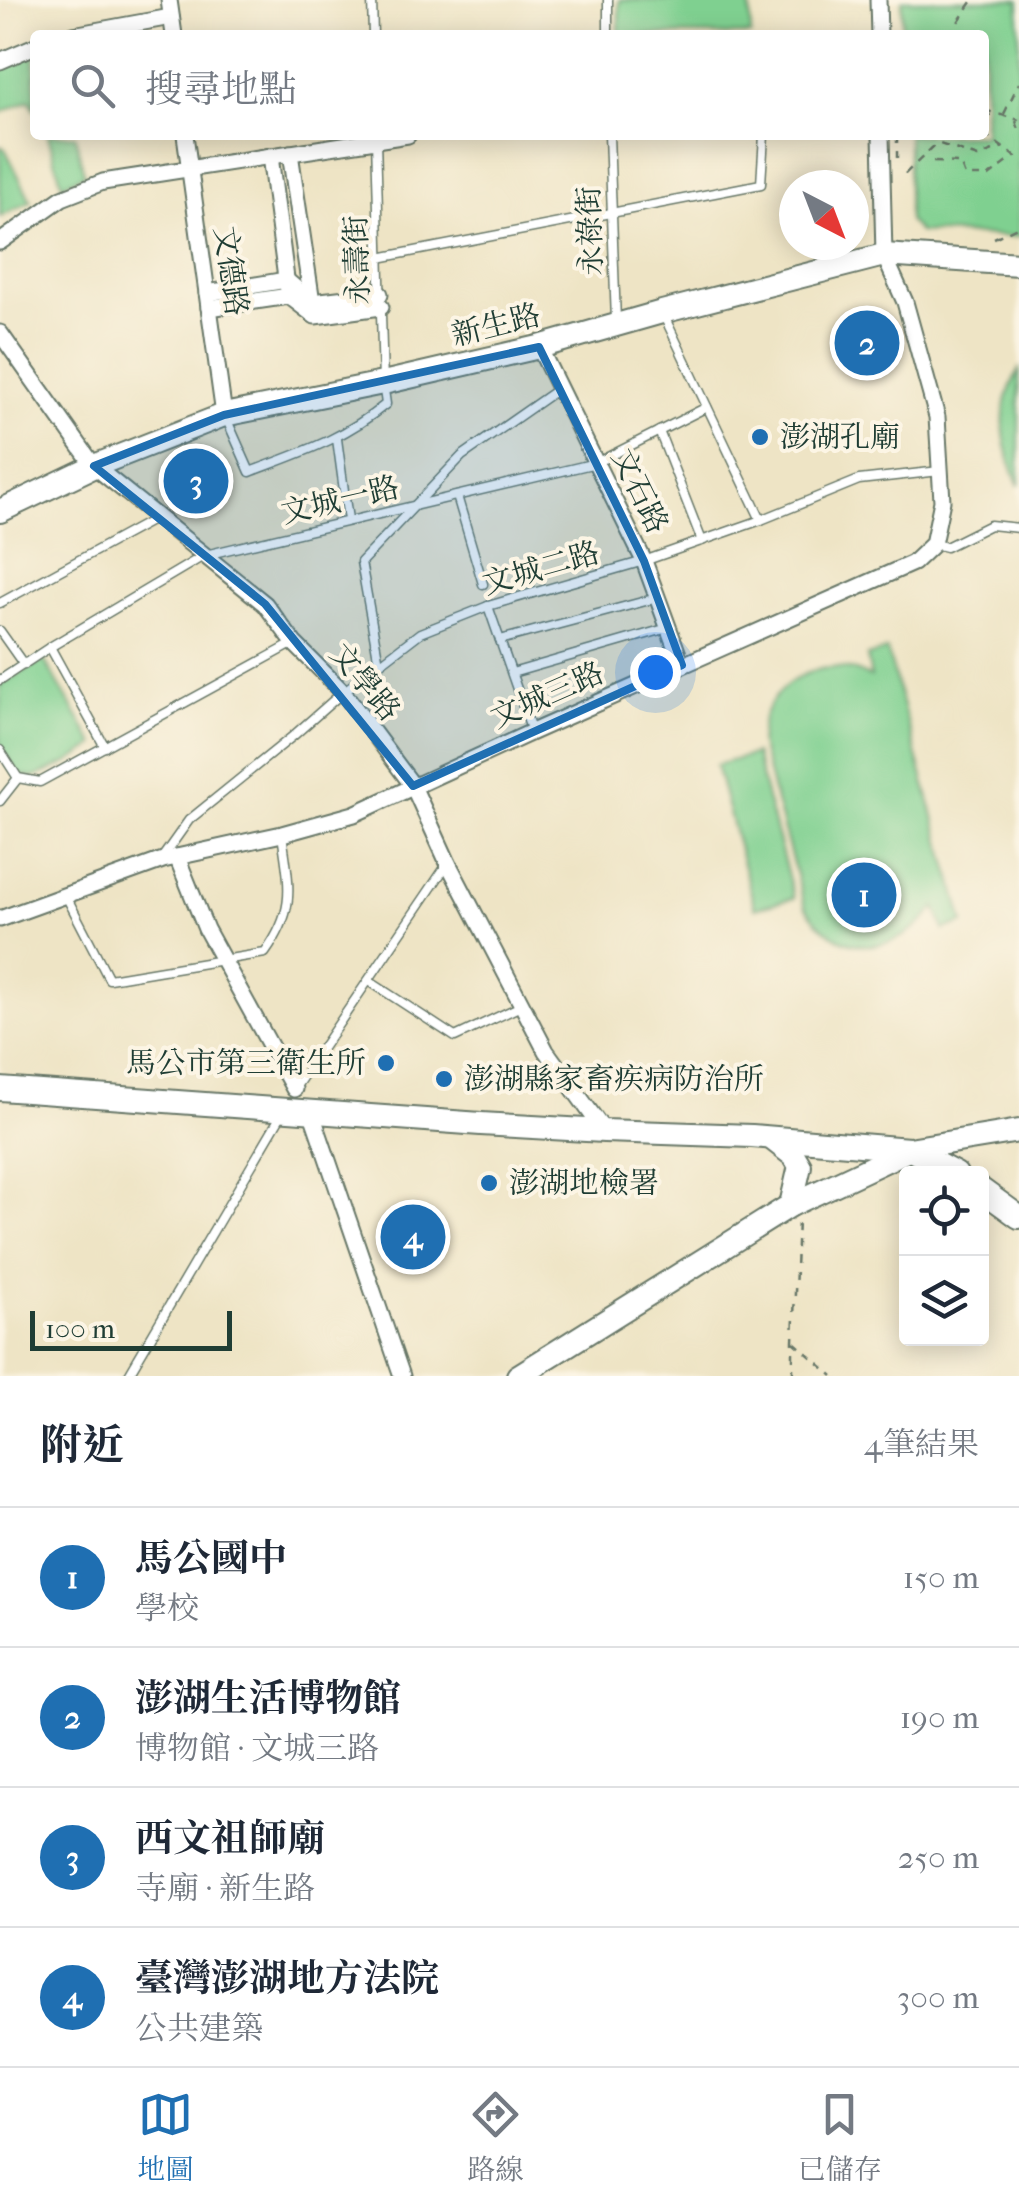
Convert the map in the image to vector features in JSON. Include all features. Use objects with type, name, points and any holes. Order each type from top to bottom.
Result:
[{"type":"main road","name":"新生路","points":[[0,511],[94,466],[224,415],[538,347],[884,254],[1019,264]]},
{"type":"main road","points":[[0,1090],[289,1100],[310,1111],[771,1138],[909,1150],[1019,1131]]},
{"type":"main road","points":[[771,1138],[794,1156],[800,1166],[792,1205]]},
{"type":"main road","points":[[909,1150],[940,1166]]},
{"type":"main road","points":[[518,1376],[792,1205],[909,1150]]},
{"type":"main road","points":[[989,1195],[1019,1217]]},
{"type":"street","points":[[878,0],[879,30]]},
{"type":"street","points":[[90,30],[170,8]]},
{"type":"street","points":[[0,61],[30,48]]},
{"type":"street","name":"文德路","points":[[186,140],[224,415]]},
{"type":"street","points":[[0,242],[62,198],[103,182],[365,140]]},
{"type":"street","points":[[892,140],[884,254],[904,302],[936,417],[942,501],[933,544]]},
{"type":"street","points":[[290,153],[314,309]]},
{"type":"street","points":[[270,156],[288,288],[314,309],[380,300]]},
{"type":"street","points":[[208,300],[288,288]]},
{"type":"street","name":"文學路","points":[[0,333],[94,466],[265,604],[294,643],[342,692],[412,786],[546,1051],[604,1131]]},
{"type":"street","name":"文石路","points":[[538,347],[644,561],[682,665]]},
{"type":"street","name":"文城三路","points":[[0,919],[160,861],[354,814],[913,563],[933,544]]},
{"type":"street","points":[[177,857],[206,930],[289,1100]]},
{"type":"street","points":[[310,1111],[402,1376]]},
{"type":"lane","points":[[372,0],[373,30]]},
{"type":"lane","points":[[608,0],[608,30]]},
{"type":"lane","name":"永壽街","points":[[376,140],[382,383]]},
{"type":"lane","name":"永祿街","points":[[609,140],[616,326]]},
{"type":"lane","points":[[379,258],[761,184],[764,140]]},
{"type":"lane","points":[[662,312],[760,520]]},
{"type":"lane","points":[[224,415],[250,472],[337,438],[365,422],[386,404],[382,383]]},
{"type":"lane","points":[[379,663],[361,562],[462,456],[558,390]]},
{"type":"lane","name":"文城一路","points":[[0,680],[205,555],[596,463],[707,406]]},
{"type":"lane","points":[[659,431],[702,540]]},
{"type":"lane","points":[[337,438],[348,520]]},
{"type":"lane","name":"文城二路","points":[[160,861],[190,820],[342,692],[420,633],[488,606],[644,561],[859,480],[940,471]]},
{"type":"lane","points":[[457,496],[482,584]]},
{"type":"lane","points":[[0,603],[158,517]]},
{"type":"lane","points":[[933,544],[946,546],[990,525],[1019,528]]},
{"type":"lane","points":[[500,640],[657,598]]},
{"type":"lane","points":[[488,606],[532,732]]},
{"type":"lane","points":[[512,674],[668,628]]},
{"type":"lane","points":[[0,631],[24,664]]},
{"type":"lane","points":[[0,750],[18,778],[40,782],[294,643]]},
{"type":"lane","points":[[50,646],[105,746]]},
{"type":"lane","points":[[0,801],[18,778]]},
{"type":"lane","points":[[66,896],[108,979],[264,953],[282,929],[290,890],[282,834]]},
{"type":"lane","points":[[128,1376],[289,1100],[448,862]]},
{"type":"lane","points":[[369,981],[455,1036],[523,1004]]},
{"type":"path","points":[[952,30],[977,0]]},
{"type":"path","points":[[1004,115],[1019,83]]},
{"type":"path","points":[[989,111],[1017,120],[1019,130]]},
{"type":"path","points":[[989,116],[996,112]]},
{"type":"path","points":[[933,162],[960,163],[965,176],[989,176],[1017,157],[989,137]]},
{"type":"path","points":[[904,174],[936,143],[978,157],[1003,147]]},
{"type":"path","points":[[994,238],[1019,226]]},
{"type":"path","points":[[792,1205],[799,1224],[792,1340],[794,1376]]},
{"type":"path","points":[[792,1340],[833,1376]]},
{"type":"highlighted area","points":[[539,347],[644,561],[682,665],[413,786],[265,604],[94,466],[224,415]]},
{"type":"green space","points":[[619,0],[750,0],[751,30],[619,30]]},
{"type":"green space","points":[[902,0],[1019,0],[1019,237],[919,232],[908,221],[908,140],[989,140],[989,30],[902,30]]},
{"type":"green space","points":[[30,55],[30,100],[0,113],[0,66]]},
{"type":"green space","points":[[49,140],[76,140],[84,174],[62,185]]},
{"type":"green space","points":[[0,146],[31,201],[0,217]]},
{"type":"green space","points":[[1019,370],[1019,486],[1005,442],[1004,414]]},
{"type":"green space","points":[[887,650],[964,923],[944,930],[936,907],[897,939],[866,945],[835,936],[805,907],[760,744],[768,708],[792,681],[827,668],[848,669],[871,677],[867,656]]},
{"type":"green space","points":[[44,660],[95,745],[68,763],[33,778],[18,774],[0,746],[0,684]]},
{"type":"green space","points":[[755,754],[794,898],[755,908],[716,765]]},
{"type":"place","name":"澎湖生活博物館","points":[[867,343]]},
{"type":"place","name":"澎湖孔廟","points":[[760,437]]},
{"type":"place","name":"西文祖師廟","points":[[196,481]]},
{"type":"place","name":"馬公國中","points":[[864,895]]},
{"type":"place","name":"馬公市第三衛生所","points":[[386,1063]]},
{"type":"place","name":"澎湖縣家畜疾病防治所","points":[[444,1079]]},
{"type":"place","name":"澎湖地檢署","points":[[489,1183]]},
{"type":"place","name":"臺灣澎湖地方法院","points":[[413,1237]]}]
